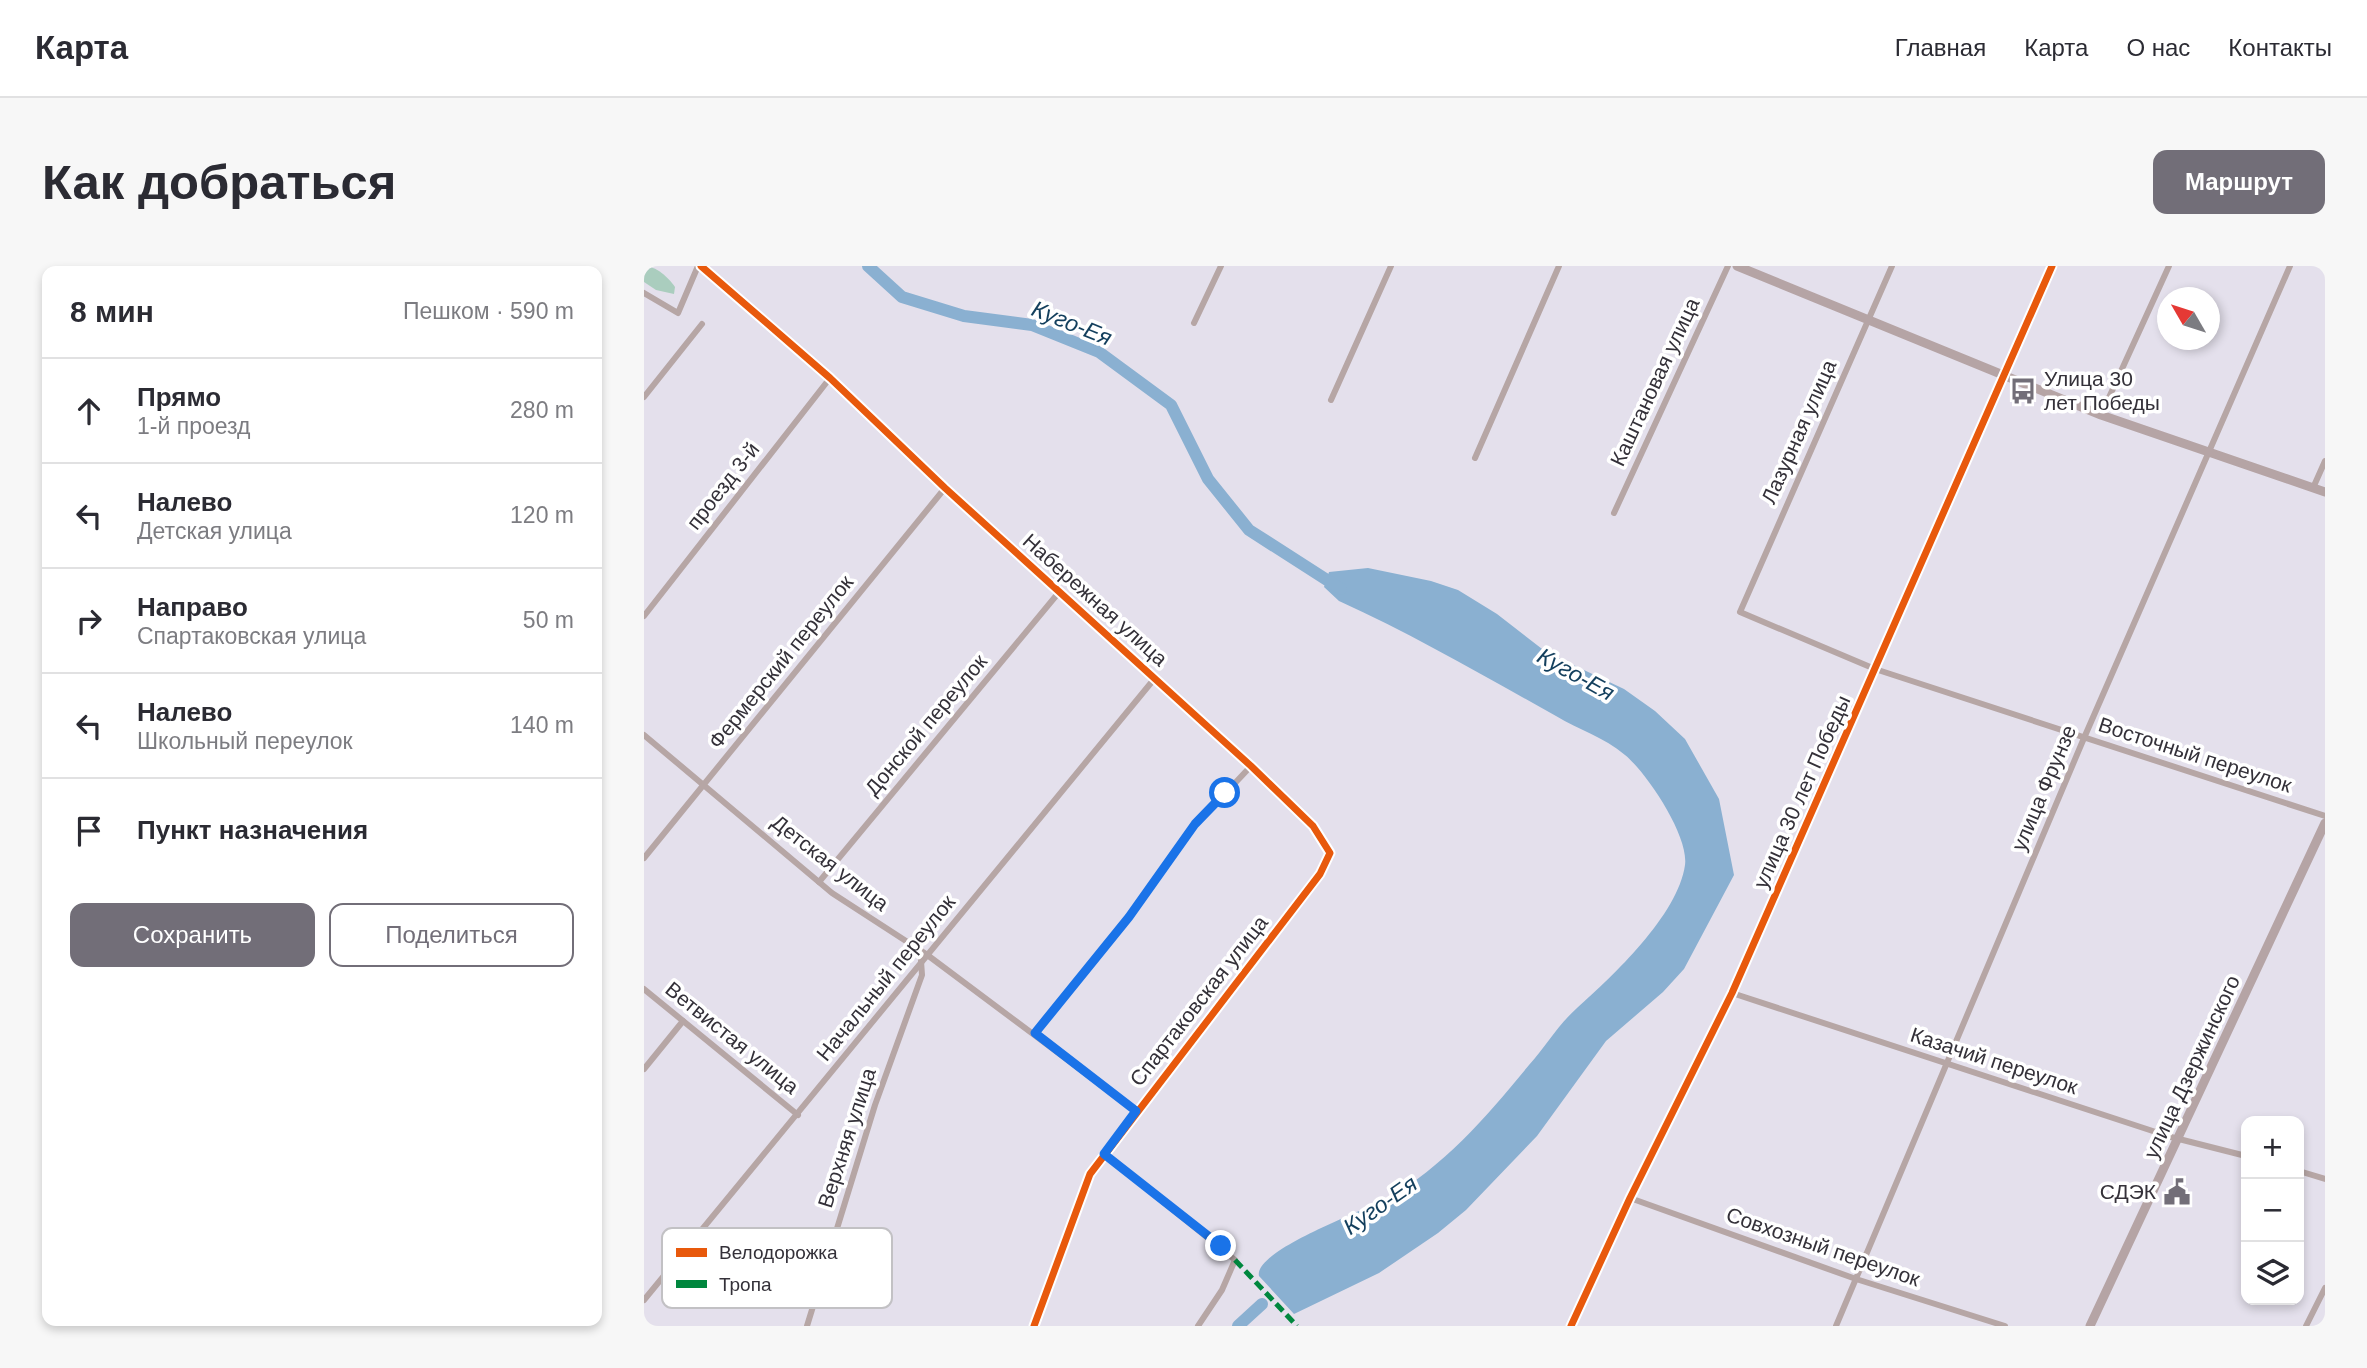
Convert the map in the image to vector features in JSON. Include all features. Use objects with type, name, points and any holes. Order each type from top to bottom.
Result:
[{"type":"street","points":[[644,293],[678,313],[700,266]]},
{"type":"street","name":"Набережная улица","points":[[700,266],[830,378],[945,488],[1251,766],[1313,826],[1330,853]]},
{"type":"street","points":[[1194,323],[1221,266]]},
{"type":"street","points":[[1331,400],[1391,266]]},
{"type":"street","points":[[1475,458],[1559,266]]},
{"type":"street","name":"Каштановая улица","points":[[1614,513],[1728,266]]},
{"type":"street","points":[[1737,266],[2101,415],[2325,492]]},
{"type":"street","name":"Лазурная улица","points":[[1740,612],[1892,266]]},
{"type":"street","name":"улица 30 лет Победы","points":[[1571,1326],[1630,1198],[1732,993],[2006,376],[2052,266]]},
{"type":"street","points":[[2101,415],[2169,266]]},
{"type":"street","name":"улица Фрунзе","points":[[1836,1326],[1944,1064],[2290,266]]},
{"type":"street","points":[[644,397],[702,324]]},
{"type":"street","name":"проезд 3-й","points":[[644,616],[830,378]]},
{"type":"street","points":[[2313,488],[2325,461]]},
{"type":"street","name":"Фермерский переулок","points":[[644,859],[945,488]]},
{"type":"street","name":"Донской переулок","points":[[819,882],[1060,591]]},
{"type":"street","name":"Восточный переулок","points":[[1740,612],[1875,669],[2325,816]]},
{"type":"street","name":"Начальный переулок","points":[[704,1228],[1155,678]]},
{"type":"street","name":"Детская улица","points":[[644,735],[819,882],[926,954],[1136,1111]]},
{"type":"street","points":[[1236,782],[1251,766]]},
{"type":"street","points":[[1035,1033],[1129,917],[1195,824],[1225,793]]},
{"type":"street","name":"улица Дзержинского","points":[[2090,1326],[2325,823]]},
{"type":"street","name":"Спартаковская улица","points":[[1034,1326],[1074,1210],[1090,1174],[1320,874],[1330,853]]},
{"type":"street","name":"Верхняя улица","points":[[837,1228],[875,1105],[922,975],[921,961]]},
{"type":"street","name":"Ветвистая улица","points":[[644,989],[798,1115]]},
{"type":"street","name":"Казачий переулок","points":[[1732,993],[2179,1139],[2241,1155]]},
{"type":"street","points":[[644,1069],[683,1021]]},
{"type":"street","points":[[1104,1154],[1210,1237],[1235,1260],[1222,1290],[1198,1326]]},
{"type":"street","points":[[2304,1173],[2325,1179]]},
{"type":"street","name":"Совхозный переулок","points":[[1630,1198],[1856,1279],[2005,1326]]},
{"type":"street","name":"Начальный переулок","points":[[644,1300],[662,1278]]},
{"type":"street","points":[[2306,1326],[2325,1288]]},
{"type":"street","name":"Верхняя улица","points":[[807,1326],[813,1308]]},
{"type":"green space","points":[[644,266],[665,276],[675,287],[674,294],[656,290],[644,282]]},
{"type":"water","points":[[1368,568],[1431,581],[1458,590],[1497,614],[1546,652],[1624,689],[1655,711],[1685,739],[1719,799],[1734,875],[1684,969],[1663,992],[1606,1041],[1537,1136],[1466,1210],[1438,1233],[1379,1273],[1294,1314],[1259,1276],[1262,1266],[1290,1244],[1386,1199],[1407,1186],[1464,1139],[1564,1021],[1642,943],[1670,904],[1680,884],[1685,865],[1674,822],[1655,790],[1625,755],[1600,738],[1422,642],[1339,601],[1324,587],[1329,572]]},
{"type":"waterway","name":"Куго-Ея","points":[[868,266],[902,297],[964,316],[1032,325],[1099,352],[1171,405],[1208,479],[1249,530],[1341,589]]},
{"type":"waterway","name":"Куго-Ея","points":[[1238,1326],[1262,1304]]},
{"type":"marked path","points":[[1235,1260],[1297,1326]]},
{"type":"cycle path","points":[[701,266],[830,378],[945,488],[1251,766],[1313,826],[1330,853],[1320,874],[1090,1174],[1034,1326]]},
{"type":"cycle path","points":[[1571,1326],[1630,1198],[1732,993],[2052,266]]},
{"type":"place","name":"Улица 30 лет Победы","points":[[2023,391]]},
{"type":"place","name":"СДЭК","points":[[2177,1192]]},
{"type":"route","points":[[1221,1246],[1104,1154],[1136,1111],[1035,1033],[1129,917],[1195,824],[1225,793]]}]
